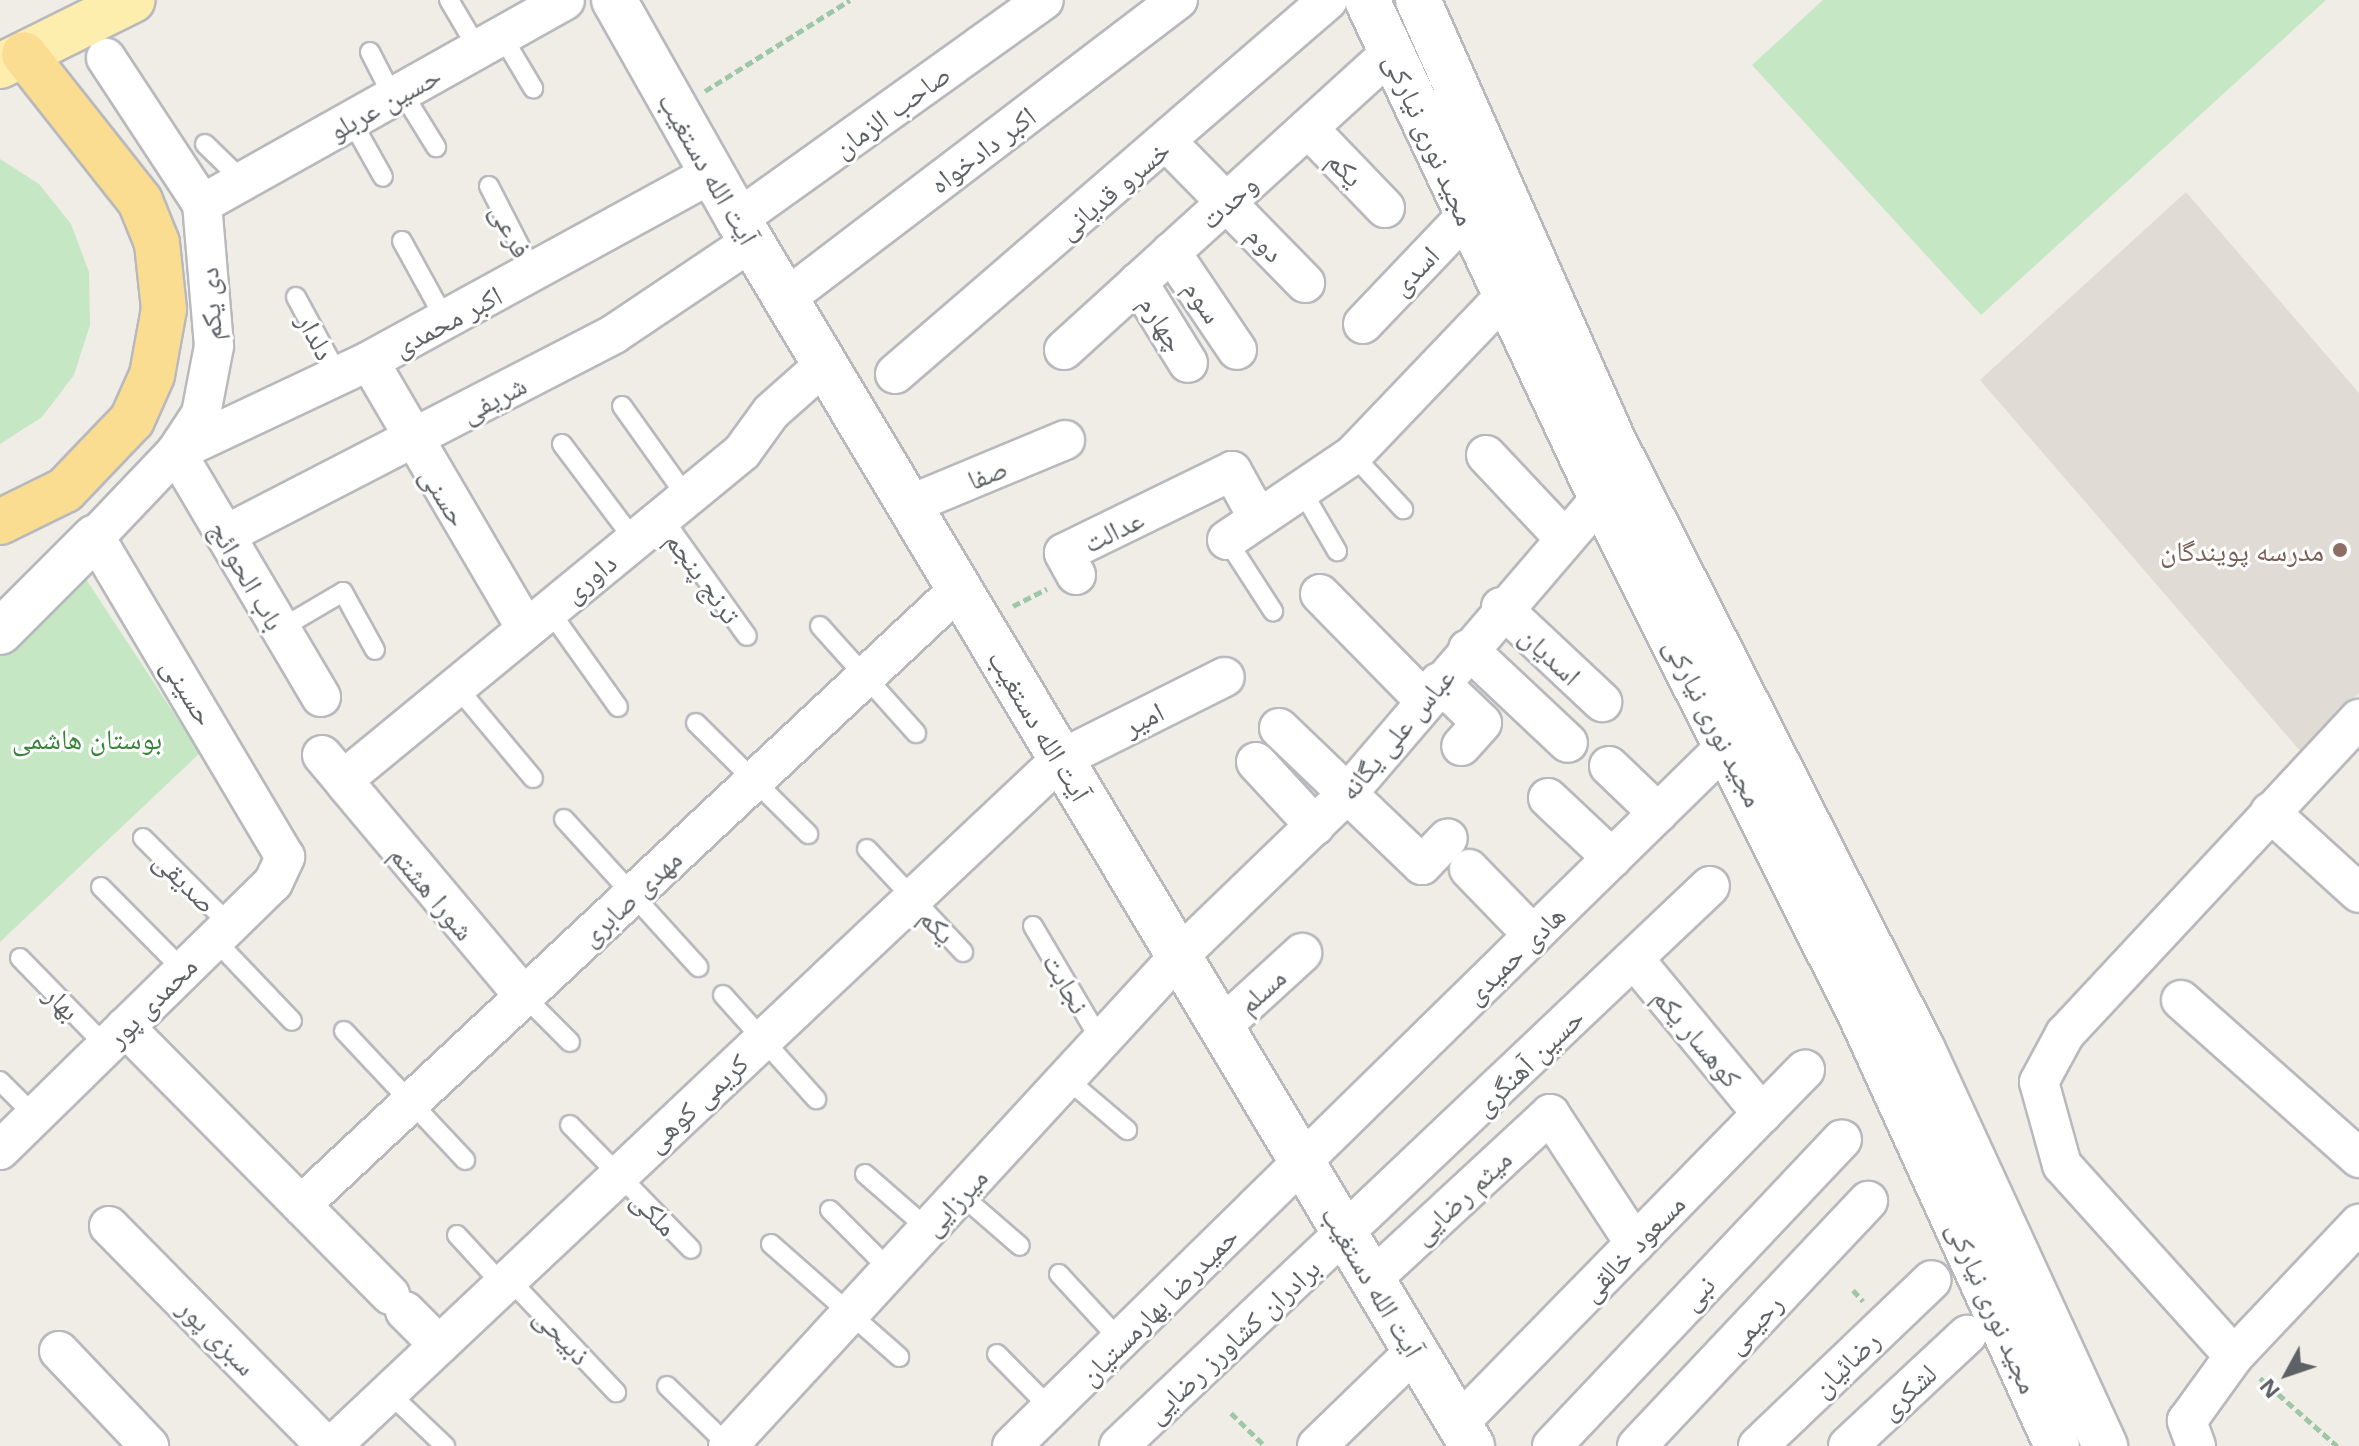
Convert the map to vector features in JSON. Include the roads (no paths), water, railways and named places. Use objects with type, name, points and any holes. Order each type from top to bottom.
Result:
[{"type":"highway","points":[[0,522],[65,490],[104,457],[132,420],[152,375],[164,309],[157,243],[140,201],[8,50]]},
{"type":"main road","points":[[8,50],[133,0]]},
{"type":"main road","name":"آیت الله دستغیب","points":[[614,0],[744,231],[1465,1435]]},
{"type":"main road","name":"مجید نوری نیارکی","points":[[1367,0],[1465,217],[1601,498],[1923,1050],[2105,1446]]},
{"type":"main road","name":"مجید نوری نیارکی","points":[[1418,0],[1894,1085],[2057,1446]]},
{"type":"main road","points":[[0,632],[95,537]]},
{"type":"street","name":"حسین عربلو","points":[[202,204],[565,0]]},
{"type":"street","name":"صاحب الزمان","points":[[744,231],[1044,0]]},
{"type":"street","name":"اکبر دادخواه","points":[[785,299],[1178,0]]},
{"type":"street","name":"خسرو قدیانی","points":[[895,374],[1168,143],[1328,0]]},
{"type":"street","name":"وحدت","points":[[1064,350],[1392,52]]},
{"type":"street","name":"دی یکم","points":[[95,537],[176,452],[201,414],[214,346],[202,204],[106,58]]},
{"type":"street","name":"یکم","points":[[1308,128],[1385,208]]},
{"type":"street","name":"دوم","points":[[1168,143],[1305,283]]},
{"type":"street","name":"اکبر محمدی","points":[[176,452],[446,321],[711,174]]},
{"type":"street","name":"اسدی","points":[[1363,324],[1465,217]]},
{"type":"street","name":"شریفی","points":[[225,535],[614,334],[744,231]]},
{"type":"street","name":"سوم","points":[[1171,252],[1237,350]]},
{"type":"street","name":"چهارم","points":[[1138,282],[1188,363]]},
{"type":"street","points":[[1227,540],[1353,455],[1505,296]]},
{"type":"street","name":"داوری","points":[[337,773],[456,686],[742,452],[771,412],[825,364]]},
{"type":"street","name":"حسنی","points":[[354,368],[411,441],[538,619]]},
{"type":"street","name":"صفا","points":[[909,505],[1065,440]]},
{"type":"street","name":"باب الحوائج","points":[[176,452],[321,697]]},
{"type":"street","points":[[1486,455],[1564,538]]},
{"type":"street","name":"عدالت","points":[[1076,575],[1064,553],[1232,471],[1258,518]]},
{"type":"street","name":"عباس علی یگانه","points":[[1179,956],[1348,793],[1501,607],[1601,498]]},
{"type":"street","name":"حسینی","points":[[95,537],[283,844]]},
{"type":"street","points":[[1320,594],[1431,691],[1482,723],[1461,746]]},
{"type":"street","name":"مهدی صابری","points":[[301,1205],[866,676],[969,606]]},
{"type":"street","name":"اسدیان","points":[[1501,607],[1602,702]]},
{"type":"street","points":[[1468,649],[1568,743]]},
{"type":"street","name":"امیر","points":[[1061,759],[1225,677]]},
{"type":"street","points":[[2234,1356],[2062,1165],[2039,1082],[2065,1034],[2359,719]]},
{"type":"street","points":[[1279,728],[1422,865],[1458,854],[1533,935]]},
{"type":"street","name":"هادی حمیدی","points":[[1302,1162],[1658,813],[1742,736]]},
{"type":"street","name":"کریمی کوهی","points":[[329,1446],[1061,759]]},
{"type":"street","points":[[1256,762],[1315,826]]},
{"type":"street","points":[[1609,766],[1658,813]]},
{"type":"street","name":"شورا هشتم","points":[[337,773],[524,996]]},
{"type":"street","points":[[1548,798],[1612,858]]},
{"type":"street","points":[[2270,812],[2359,893]]},
{"type":"street","name":"محمدی پور","points":[[0,1150],[282,870],[283,844]]},
{"type":"street","name":"حسین آهنگری","points":[[1346,1235],[1710,886]]},
{"type":"street","name":"مسلم","points":[[1221,1027],[1302,953]]},
{"type":"street","name":"میرزایی","points":[[729,1446],[1179,956]]},
{"type":"street","name":"کوهسار یکم","points":[[1634,959],[1762,1114]]},
{"type":"street","points":[[2181,1000],[2359,1158]]},
{"type":"street","points":[[116,1036],[301,1205],[439,1345]]},
{"type":"street","name":"مسعود خالقی","points":[[1465,1435],[1635,1244],[1805,1070]]},
{"type":"street","name":"میثم رضایی","points":[[1372,1279],[1550,1114],[1635,1244]]},
{"type":"street","name":"نبی","points":[[1552,1446],[1842,1139]]},
{"type":"street","name":"حمیدرضا بهارمستیان","points":[[1012,1446],[1302,1162]]},
{"type":"street","name":"رحیمی","points":[[1637,1446],[1868,1201]]},
{"type":"street","points":[[2196,1446],[2187,1421],[2234,1356],[2359,1224]]},
{"type":"street","name":"سبزی پور","points":[[109,1226],[329,1446]]},
{"type":"street","name":"برادران کشاورز رضایی","points":[[1119,1446],[1346,1235]]},
{"type":"street","name":"رضائیان","points":[[1758,1446],[1932,1280]]},
{"type":"street","name":"لشکری","points":[[1848,1446],[1967,1335]]},
{"type":"street","points":[[59,1351],[149,1446]]},
{"type":"street","points":[[1317,1446],[1415,1351]]},
{"type":"lane","points":[[449,0],[533,88]]},
{"type":"lane","points":[[370,52],[436,147]]},
{"type":"lane","points":[[351,120],[383,177]]},
{"type":"lane","points":[[205,144],[243,181]]},
{"type":"lane","name":"فرعی","points":[[489,186],[534,274]]},
{"type":"lane","points":[[402,241],[446,321]]},
{"type":"lane","name":"دلدار","points":[[296,297],[354,368]]},
{"type":"lane","points":[[622,406],[661,518]]},
{"type":"lane","points":[[562,444],[661,518]]},
{"type":"lane","points":[[1353,455],[1403,509]]},
{"type":"lane","points":[[1301,489],[1337,551]]},
{"type":"lane","name":"ترنج پنجم","points":[[661,518],[747,636]]},
{"type":"lane","points":[[1227,540],[1273,611]]},
{"type":"lane","points":[[280,629],[343,592],[375,650]]},
{"type":"lane","points":[[538,619],[618,707]]},
{"type":"lane","points":[[820,626],[916,733]]},
{"type":"lane","points":[[456,686],[533,778]]},
{"type":"lane","points":[[696,723],[808,834]]},
{"type":"lane","points":[[564,819],[698,967]]},
{"type":"lane","name":"صدیقی","points":[[143,838],[292,1021]]},
{"type":"lane","name":"یکم","points":[[867,849],[963,952]]},
{"type":"lane","points":[[101,887],[183,970]]},
{"type":"lane","name":"نجابت","points":[[1033,926],[1101,1041]]},
{"type":"lane","name":"بهار","points":[[20,958],[116,1036]]},
{"type":"lane","points":[[723,995],[816,1099]]},
{"type":"lane","points":[[524,996],[570,1042]]},
{"type":"lane","points":[[344,1031],[465,1160]]},
{"type":"lane","points":[[1067,1079],[1127,1130]]},
{"type":"lane","points":[[0,1081],[35,1116]]},
{"type":"lane","name":"ملکی","points":[[570,1125],[691,1249]]},
{"type":"lane","points":[[865,1174],[928,1229]]},
{"type":"lane","points":[[960,1194],[1020,1246]]},
{"type":"lane","points":[[830,1210],[890,1270]]},
{"type":"lane","name":"ذبیحی","points":[[457,1235],[616,1392]]},
{"type":"lane","points":[[771,1244],[899,1357]]},
{"type":"lane","points":[[1059,1274],[1120,1340]]},
{"type":"lane","points":[[997,1354],[1051,1409]]},
{"type":"lane","points":[[667,1386],[729,1446]]},
{"type":"lane","points":[[388,1392],[445,1446]]},
{"type":"place","name":"مدرسه پویندگان","points":[[2340,550]]},
{"type":"park label","name":"بوستان هاشمی","points":[[87,738]]}]
